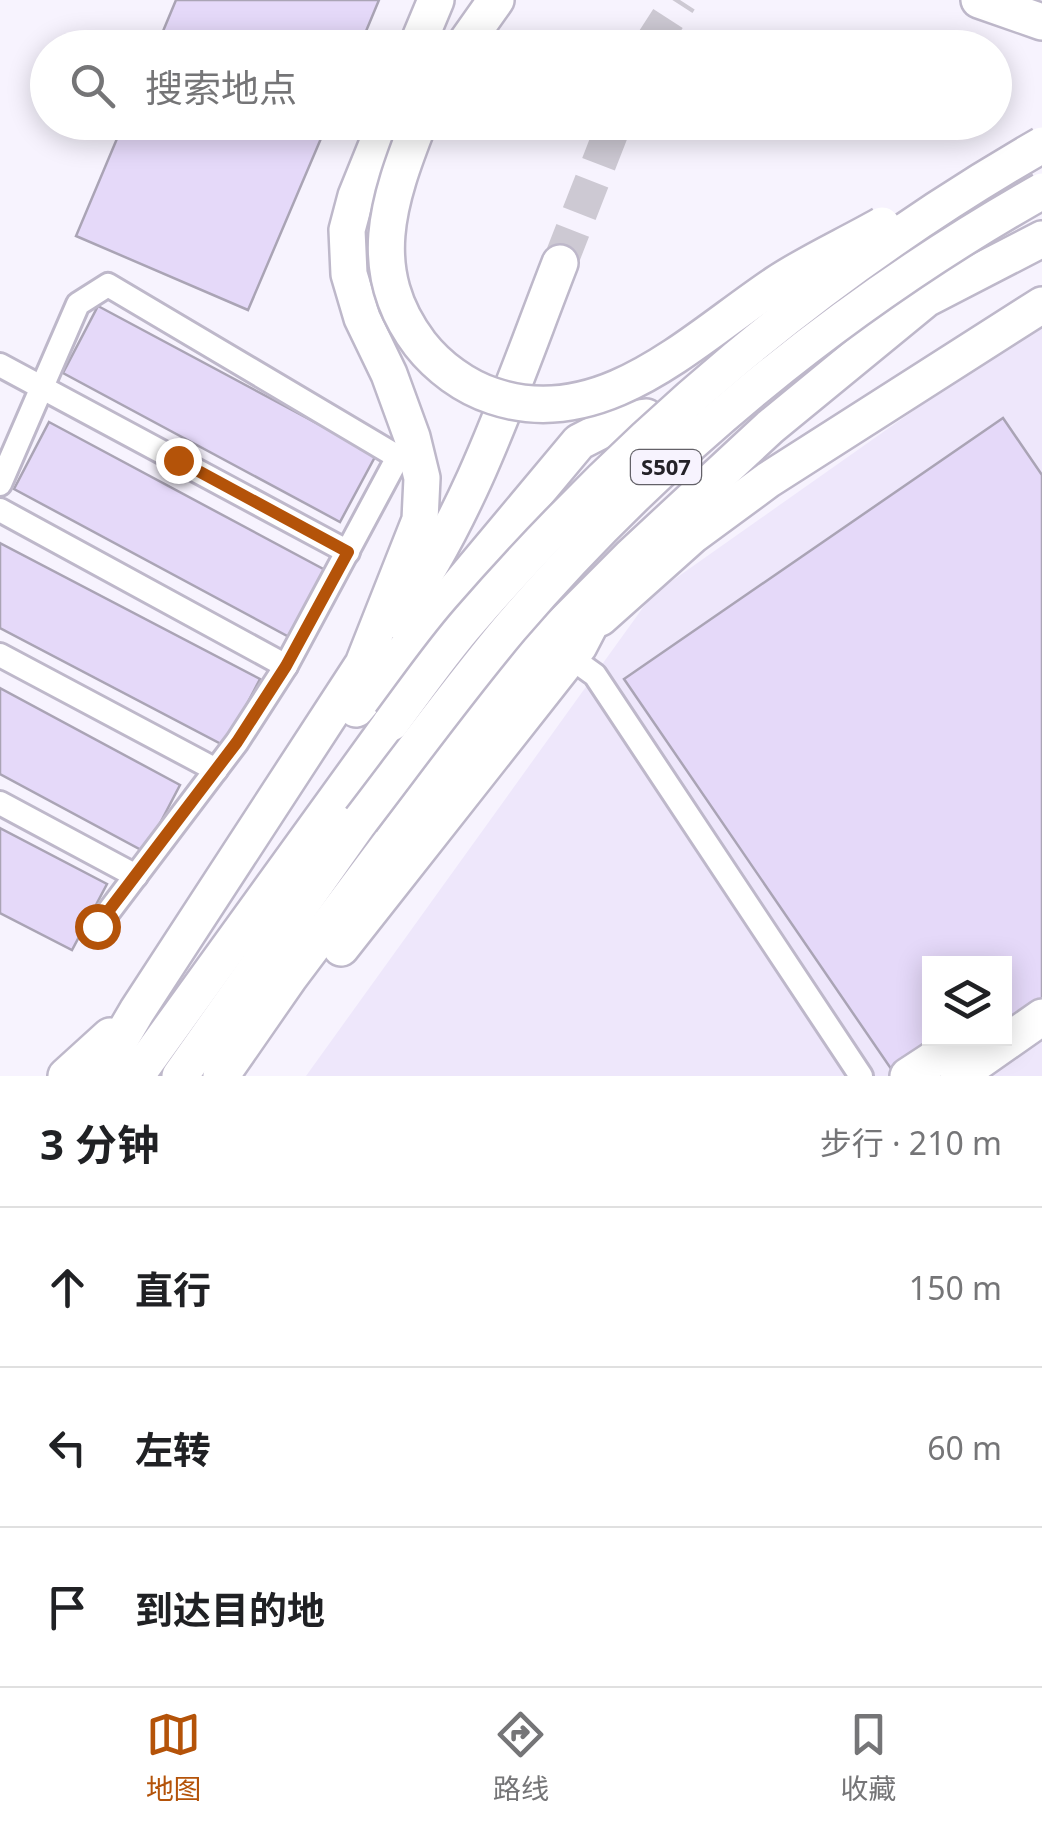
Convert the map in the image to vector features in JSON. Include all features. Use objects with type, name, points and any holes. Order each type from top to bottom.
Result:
[{"type":"highway","points":[[424,30],[436,0]]},
{"type":"highway","points":[[475,30],[496,0]]},
{"type":"highway","points":[[979,0],[1042,22]]},
{"type":"highway","points":[[363,664],[420,520],[422,478],[412,436],[389,374],[362,318],[349,274],[347,230],[379,140]]},
{"type":"highway","points":[[412,140],[397,177],[387,228],[386,270],[401,319],[429,355],[472,389],[516,404],[558,406],[605,395],[644,376],[780,282],[902,215],[978,181]]},
{"type":"highway","name":"S507","points":[[136,1076],[391,722],[467,623],[546,535],[626,456],[789,314],[978,181],[1042,145]]},
{"type":"highway","name":"S507","points":[[180,1076],[361,820],[510,628],[614,517],[726,411],[970,232],[1042,191]]},
{"type":"highway","points":[[220,1076],[530,658],[623,564],[770,427],[926,299],[1042,239]]},
{"type":"highway","points":[[682,508],[969,294],[1042,260]]},
{"type":"highway","points":[[98,1076],[363,664],[424,578],[480,468],[560,263]]},
{"type":"highway","points":[[236,1076],[579,643],[692,536],[768,480],[1042,305]]},
{"type":"highway","points":[[265,815],[509,530],[579,442],[622,420],[646,417],[679,441],[690,478],[682,508]]},
{"type":"highway","points":[[579,643],[623,564]]},
{"type":"highway","points":[[1012,1009],[1042,989]]},
{"type":"highway","points":[[66,1076],[137,1012]]},
{"type":"highway","points":[[88,1076],[137,1012]]},
{"type":"highway","points":[[958,1076],[1042,1017]]},
{"type":"highway","points":[[908,1076],[954,1046]]},
{"type":"lane","points":[[0,484],[78,304],[108,285],[398,457],[286,666],[216,770],[97,926]]},
{"type":"lane","points":[[0,365],[348,552]]},
{"type":"lane","points":[[0,510],[286,666]]},
{"type":"lane","points":[[579,643],[595,675],[861,1076]]},
{"type":"lane","points":[[0,655],[216,770]]},
{"type":"lane","points":[[0,804],[136,876]]},
{"type":"shaded area","points":[[1042,320],[1042,1076],[306,1076],[652,595]]},
{"type":"building","points":[[176,0],[379,0],[366,30],[164,30]]},
{"type":"building","points":[[116,140],[320,140],[248,310],[76,236]]},
{"type":"building","points":[[98,306],[376,455],[340,522],[63,373]]},
{"type":"building","points":[[1003,418],[1042,475],[1042,1039],[987,1076],[896,1076],[624,679]]},
{"type":"building","points":[[49,422],[327,571],[291,638],[14,489]]},
{"type":"building","points":[[0,543],[260,679],[225,746],[0,628]]},
{"type":"building","points":[[0,688],[180,785],[145,852],[0,774]]},
{"type":"building","points":[[0,828],[107,884],[72,950],[0,913]]},
{"type":"tunnel","points":[[661,30],[680,0]]},
{"type":"tunnel","points":[[560,263],[608,140]]},
{"type":"route","points":[[97,926],[237,742],[286,666],[348,552],[178,460]]}]
